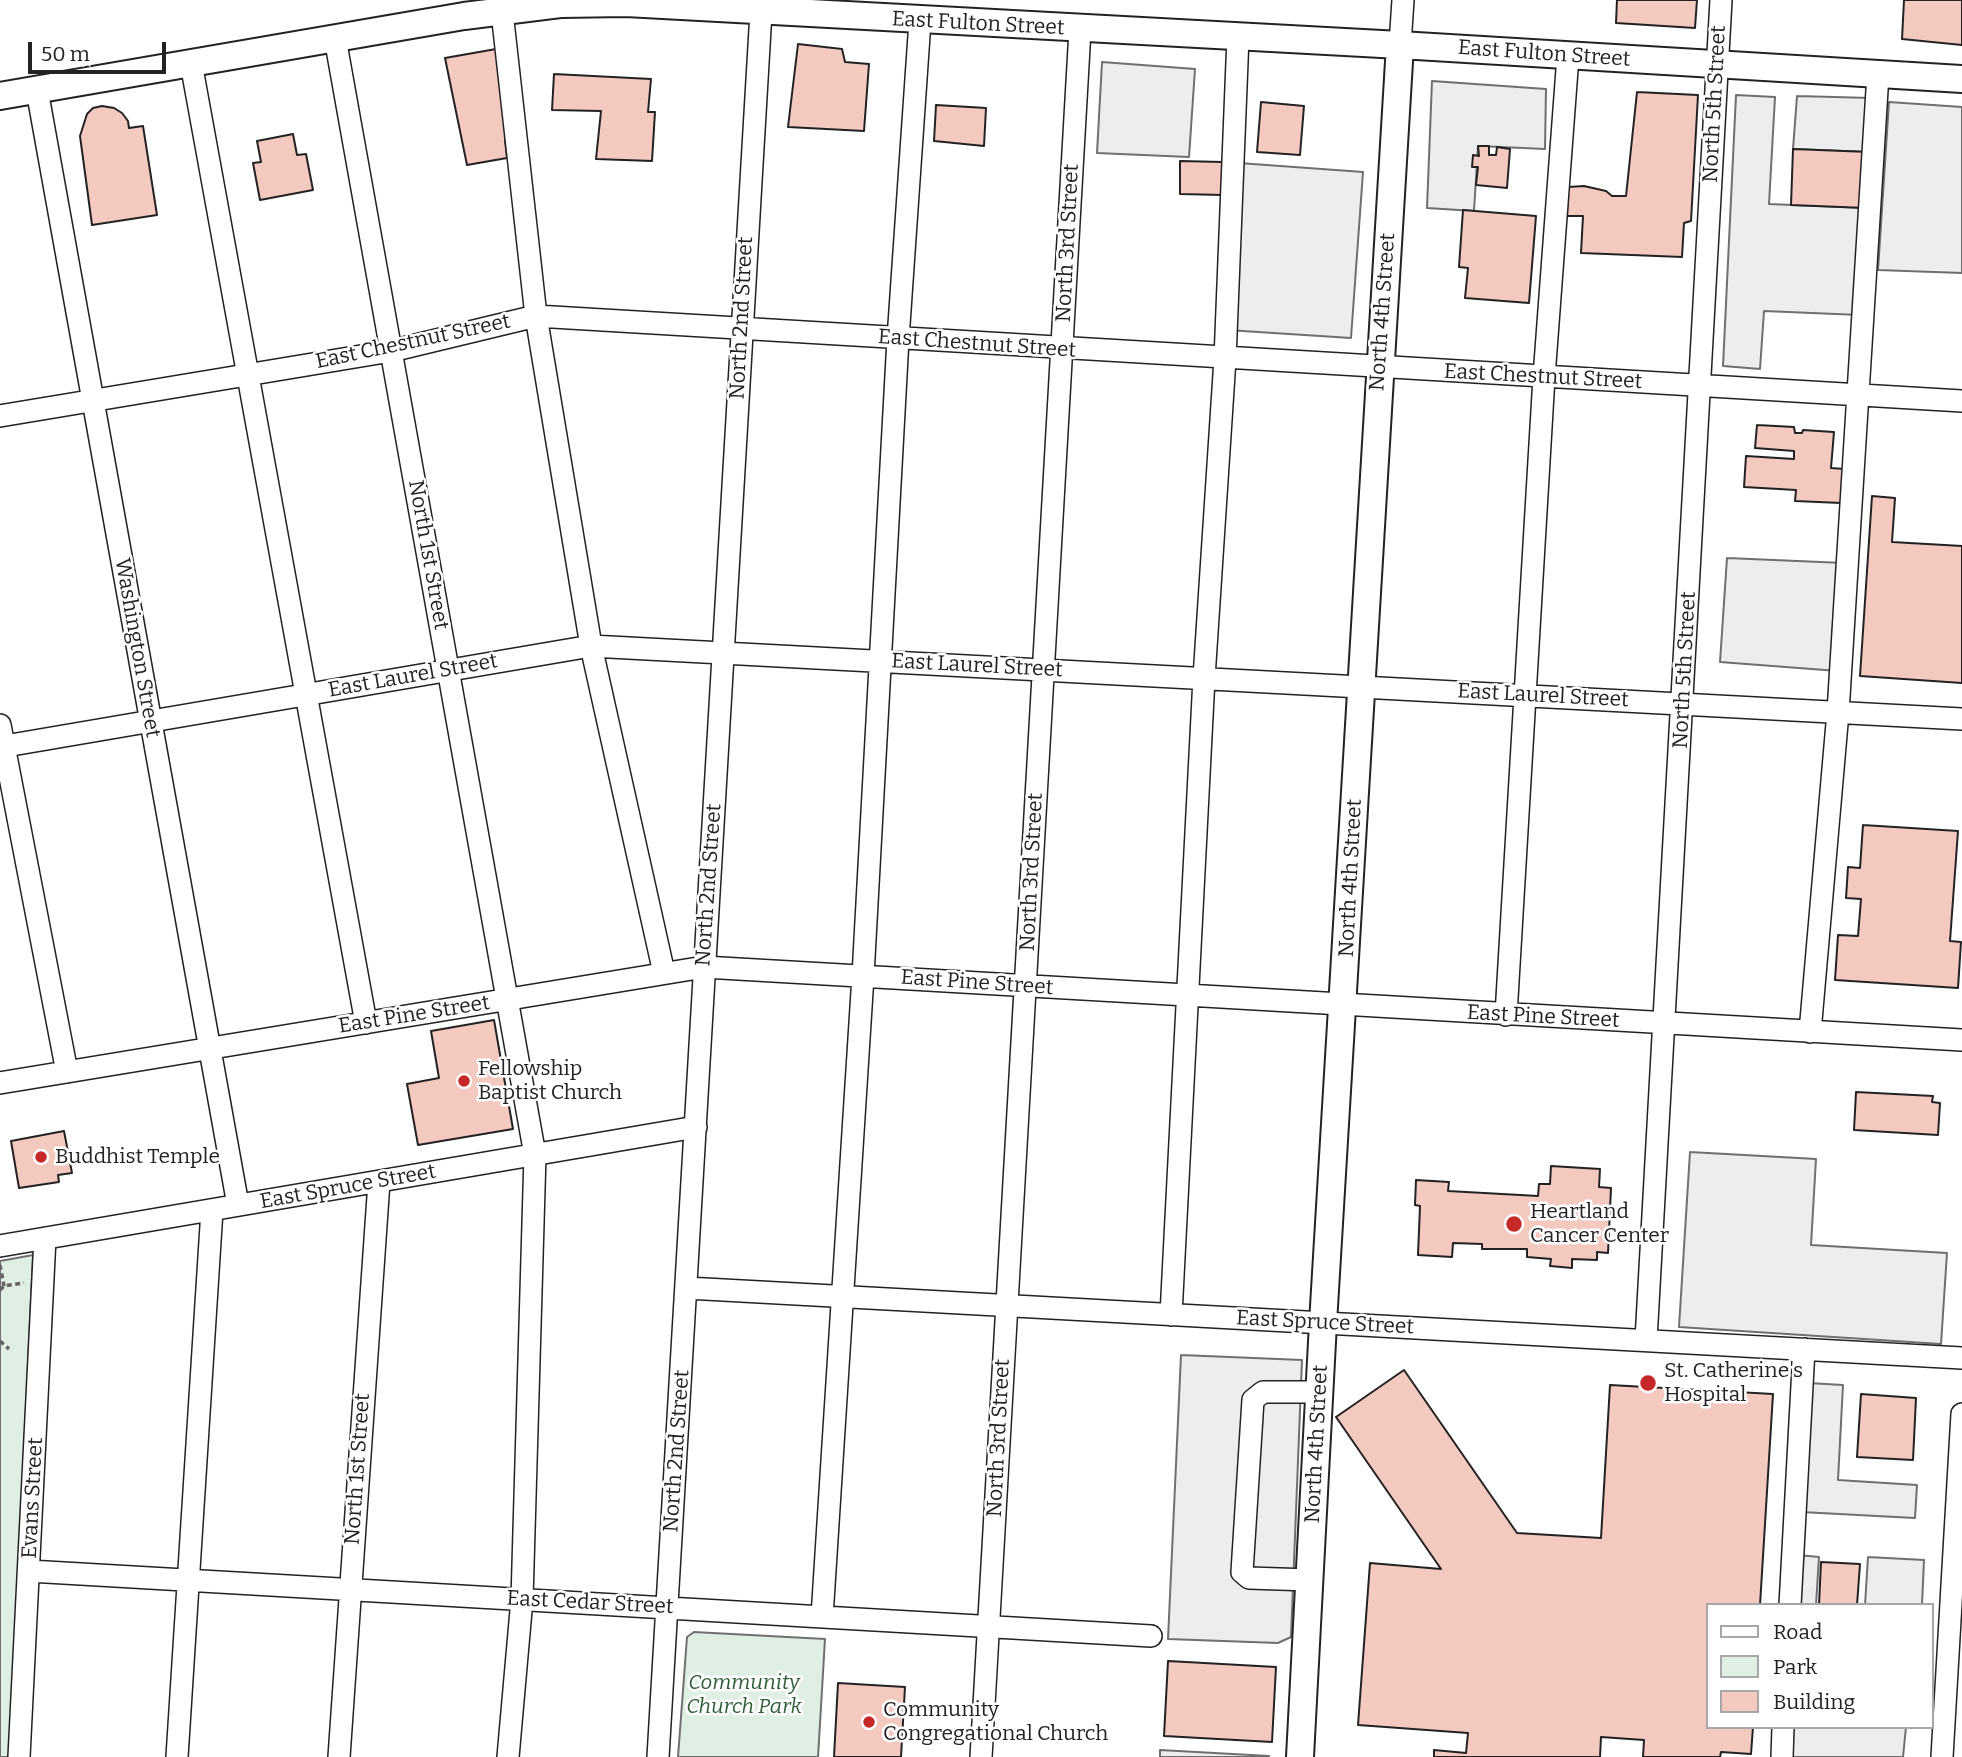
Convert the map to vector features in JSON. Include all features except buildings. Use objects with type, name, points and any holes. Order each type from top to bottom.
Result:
[{"type":"main road","name":"East Fulton Street","points":[[0,96],[335,38],[463,8],[502,12],[560,4],[613,4],[1400,45],[1962,79]]},
{"type":"main road","name":"North 4th Street","points":[[1300,1757],[1323,1323],[1400,45]]},
{"type":"street","name":"North 4th Street","points":[[1400,45],[1402,0]]},
{"type":"street","name":"North 5th Street","points":[[1646,1340],[1721,0]]},
{"type":"street","points":[[502,12],[536,316],[590,646],[664,973]]},
{"type":"street","name":"North 2nd Street","points":[[658,1757],[761,12]]},
{"type":"street","points":[[822,1616],[863,976],[898,339],[920,21]]},
{"type":"street","name":"North 3rd Street","points":[[981,1757],[1080,30]]},
{"type":"street","points":[[1171,1315],[1204,678],[1225,359],[1238,37]]},
{"type":"street","name":"North 1st Street","points":[[335,38],[535,1155],[522,1599],[508,1757]]},
{"type":"street","points":[[1506,1014],[1544,377],[1568,56]]},
{"type":"street","points":[[191,63],[304,695],[366,1023]]},
{"type":"street","points":[[1810,1032],[1838,712],[1860,395],[1878,74]]},
{"type":"street","name":"Washington Street","points":[[37,90],[238,1205]]},
{"type":"street","name":"East Chestnut Street","points":[[0,416],[391,351],[536,316],[1962,401]]},
{"type":"street","name":"East Laurel Street","points":[[1,739],[151,721],[590,646],[1962,719]]},
{"type":"street","points":[[1,739],[67,1072]]},
{"type":"street","name":"East Pine Street","points":[[0,1083],[704,967],[1962,1040]]},
{"type":"street","name":"East Spruce Street","points":[[0,1246],[696,1128]]},
{"type":"street","name":"North 1st Street","points":[[339,1757],[379,1181]]},
{"type":"street","points":[[177,1757],[212,1210]]},
{"type":"street","name":"Evans Street","points":[[19,1757],[46,1238]]},
{"type":"street","name":"East Spruce Street","points":[[687,1288],[1962,1358]]},
{"type":"street","points":[[1790,1603],[1804,1349]]},
{"type":"street","points":[[1310,1580],[1249,1578],[1242,1572],[1253,1400],[1263,1392],[1320,1392]]},
{"type":"street","points":[[1942,1757],[1954,1681],[1962,1414]]},
{"type":"street","name":"East Cedar Street","points":[[29,1571],[1151,1636]]},
{"type":"street","points":[[1782,1757],[1783,1729]]},
{"type":"path","points":[[0,1265],[2,1288],[44,1279]]},
{"type":"path","points":[[0,1341],[9,1349]]},
{"type":"green space","points":[[33,1255],[10,1757],[0,1757],[0,1261]]},
{"type":"green space","name":"Community Church Park","points":[[694,1632],[825,1639],[818,1757],[678,1757],[687,1637]]},
{"type":"shaded area","points":[[1102,62],[1195,69],[1189,157],[1097,153]]},
{"type":"shaded area","points":[[1432,81],[1546,89],[1545,149],[1478,146],[1474,211],[1427,208]]},
{"type":"shaded area","points":[[1736,95],[1775,97],[1769,204],[1866,208],[1860,315],[1764,311],[1760,369],[1723,366]]},
{"type":"shaded area","points":[[1797,96],[1871,98],[1869,152],[1793,149]]},
{"type":"shaded area","points":[[1889,102],[1962,107],[1962,273],[1878,270]]},
{"type":"shaded area","points":[[1239,163],[1363,172],[1351,338],[1227,330]]},
{"type":"shaded area","points":[[1727,558],[1844,563],[1838,671],[1720,662]]},
{"type":"shaded area","points":[[1690,1152],[1816,1159],[1811,1245],[1947,1253],[1941,1344],[1679,1327]]},
{"type":"shaded area","points":[[1181,1355],[1302,1360],[1291,1637],[1278,1643],[1168,1639]]},
{"type":"shaded area","points":[[1808,1383],[1843,1385],[1838,1480],[1917,1485],[1915,1518],[1801,1512]]},
{"type":"shaded area","points":[[1798,1555],[1819,1557],[1816,1603],[1795,1603]]},
{"type":"shaded area","points":[[1868,1557],[1924,1560],[1922,1603],[1865,1603]]},
{"type":"shaded area","points":[[1786,1729],[1906,1729],[1903,1757],[1784,1757]]},
{"type":"shaded area","points":[[1160,1750],[1269,1756],[1269,1757],[1160,1757]]},
{"type":"place","name":"Fellowship Baptist Church","points":[[464,1081]]},
{"type":"place","name":"Buddhist Temple","points":[[41,1157]]},
{"type":"place","name":"Heartland Cancer Center","points":[[1514,1224]]},
{"type":"place","name":"St. Catherine's Hospital","points":[[1648,1383]]},
{"type":"place","name":"Community Congregational Church","points":[[869,1722]]}]
